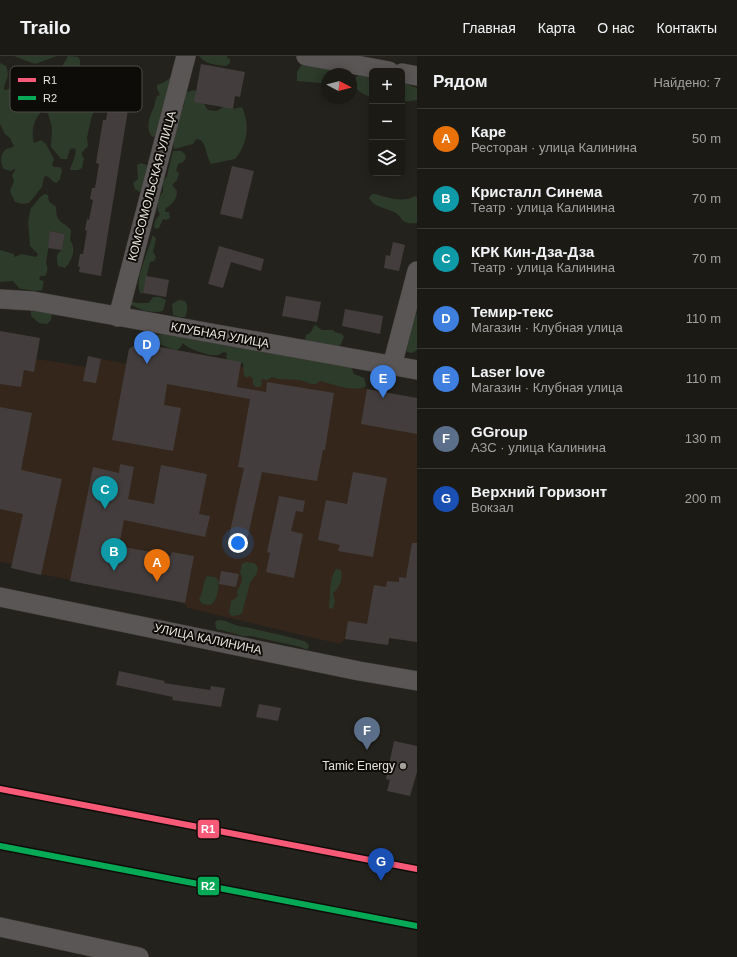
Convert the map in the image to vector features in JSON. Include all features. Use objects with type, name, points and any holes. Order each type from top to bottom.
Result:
[{"type":"street","name":"КОМСОМОЛЬСКАЯ УЛИЦА","points":[[118,317],[186,56]]},
{"type":"street","points":[[306,56],[372,68]]},
{"type":"street","points":[[405,74],[417,76]]},
{"type":"street","points":[[392,366],[417,271]]},
{"type":"street","name":"КЛУБНАЯ УЛИЦА","points":[[0,299],[33,301],[417,370]]},
{"type":"street","name":"УЛИЦА КАЛИНИНА","points":[[0,597],[359,671],[417,681]]},
{"type":"street","points":[[0,927],[139,957]]},
{"type":"shaded area","points":[[0,331],[40,338],[36,359],[86,367],[88,356],[126,364],[129,349],[138,343],[241,362],[241,367],[417,398],[417,642],[390,638],[388,645],[345,639],[340,644],[188,608],[184,603],[11,568],[12,564],[0,562]]},
{"type":"green space","points":[[14,56],[57,56],[35,64]]},
{"type":"green space","points":[[68,56],[78,57],[80,60],[80,66],[62,66]]},
{"type":"green space","points":[[199,56],[227,56],[227,58],[230,59],[230,63],[226,66],[215,65],[204,61]]},
{"type":"green space","points":[[0,63],[6,66],[8,74],[4,90],[10,89],[10,112],[41,112],[33,126],[34,143],[41,140],[46,144],[54,159],[52,165],[54,167],[60,167],[62,170],[60,179],[57,183],[47,176],[44,177],[42,187],[29,203],[22,204],[15,202],[10,191],[14,181],[12,175],[15,168],[11,171],[4,169],[1,162],[3,152],[14,146],[0,124]]},
{"type":"green space","points":[[302,64],[346,67],[321,68],[321,83],[297,81],[297,72]]},
{"type":"green space","points":[[359,74],[369,76],[369,96],[357,89],[357,77]]},
{"type":"green space","points":[[170,78],[172,79],[156,136],[153,137],[149,131],[148,124],[156,98],[160,95],[157,85]]},
{"type":"green space","points":[[405,83],[417,88],[417,100],[405,102]]},
{"type":"green space","points":[[193,90],[196,91],[208,110],[216,111],[224,107],[233,109],[242,107],[245,114],[247,127],[243,147],[235,159],[211,164],[203,143],[201,140],[196,139],[193,144],[174,149],[173,144],[180,115],[179,111],[184,106],[184,92]]},
{"type":"green space","points":[[41,112],[94,112],[87,138],[88,146],[82,152],[82,156],[84,158],[82,168],[78,170],[70,170],[76,153],[74,148],[70,149],[67,159],[61,159],[51,147],[52,128],[48,113]]},
{"type":"green space","points":[[173,151],[181,151],[185,154],[186,158],[183,162],[178,164],[176,171],[179,173],[177,180],[172,185],[177,191],[176,196],[173,203],[166,208],[165,212],[169,212],[170,218],[166,220],[163,219],[159,228],[156,229],[154,227],[155,221],[160,214],[158,211],[157,200],[163,192],[163,182],[167,176]]},
{"type":"green space","points":[[141,163],[149,166],[141,193],[135,189],[133,183],[138,179],[137,165]]},
{"type":"green space","points":[[45,194],[48,195],[49,202],[56,207],[58,219],[71,230],[70,240],[73,247],[73,255],[70,262],[65,268],[58,266],[57,257],[58,253],[62,250],[65,234],[51,231],[46,263],[47,271],[45,276],[41,276],[39,278],[40,280],[44,281],[42,290],[36,291],[20,289],[13,281],[0,282],[0,250],[14,254],[14,257],[22,254],[36,257],[38,254],[30,246],[28,221],[31,208],[41,196]]},
{"type":"green space","points":[[372,194],[400,200],[408,199],[414,196],[417,197],[417,223],[405,222],[396,213],[374,203],[369,198]]},
{"type":"green space","points":[[152,236],[156,239],[153,252],[156,257],[154,261],[150,262],[143,293],[141,294],[139,289],[140,274]]},
{"type":"green space","points":[[153,297],[160,297],[166,300],[163,311],[146,311],[130,304],[131,301],[136,303],[149,303]]},
{"type":"green space","points":[[179,300],[185,301],[187,305],[185,317],[173,315],[172,304]]},
{"type":"green space","points":[[33,308],[52,312],[51,320],[47,324],[39,323],[31,316],[31,311]]},
{"type":"green space","points":[[415,314],[417,314],[417,350],[412,353],[407,352],[404,346]]},
{"type":"green space","points":[[315,325],[322,330],[333,330],[342,334],[344,337],[341,344],[336,349],[305,340],[306,335],[310,333]]},
{"type":"green space","points":[[164,334],[350,364],[354,374],[364,378],[366,385],[365,387],[354,389],[320,381],[316,384],[311,384],[300,380],[279,379],[272,377],[267,380],[261,379],[262,384],[260,387],[255,387],[253,384],[253,379],[250,376],[246,378],[244,375],[243,363],[228,360],[226,357],[227,353],[224,352],[218,355],[205,354],[189,348],[183,343],[177,350],[156,344],[157,335]]},
{"type":"green space","points":[[246,562],[254,563],[258,567],[257,573],[250,583],[242,613],[232,616],[229,613],[231,601],[238,596],[237,592],[242,581],[240,573],[242,564]]},
{"type":"green space","points":[[336,569],[341,570],[342,573],[339,586],[333,593],[335,602],[333,608],[331,609],[329,608],[330,587],[332,577]]},
{"type":"green space","points":[[207,576],[215,577],[219,581],[215,601],[210,605],[202,604],[199,599]]},
{"type":"green space","points":[[218,620],[304,641],[309,645],[308,649],[218,630],[215,622]]},
{"type":"building","points":[[201,64],[245,72],[240,97],[235,96],[233,109],[194,102]]},
{"type":"building","points":[[107,112],[128,112],[101,276],[79,272],[80,267],[78,266],[80,254],[83,254],[87,231],[85,230],[87,219],[89,220],[93,200],[90,199],[92,188],[95,188],[99,164],[96,163],[103,120],[106,120]]},
{"type":"building","points":[[232,166],[254,171],[242,219],[220,214]]},
{"type":"building","points":[[50,231],[65,234],[62,250],[48,248]]},
{"type":"building","points":[[393,242],[405,245],[399,271],[384,268],[386,255],[390,256]]},
{"type":"building","points":[[219,246],[264,259],[261,271],[231,262],[223,288],[208,284]]},
{"type":"building","points":[[146,276],[169,280],[166,297],[143,293]]},
{"type":"building","points":[[286,296],[321,302],[317,322],[282,316]]},
{"type":"building","points":[[345,309],[383,316],[380,334],[342,326]]},
{"type":"building","points":[[0,331],[40,338],[34,372],[24,370],[21,387],[0,384]]},
{"type":"building","points":[[138,343],[241,362],[237,387],[266,392],[267,382],[334,393],[325,450],[323,450],[317,481],[262,472],[246,545],[228,541],[244,468],[238,467],[250,399],[167,384],[164,405],[181,408],[173,451],[112,440],[129,349]]},
{"type":"building","points":[[88,356],[101,359],[96,383],[83,381]]},
{"type":"building","points":[[367,389],[417,398],[417,434],[361,424]]},
{"type":"building","points":[[0,407],[32,413],[21,470],[62,479],[41,575],[11,568],[23,514],[0,509]]},
{"type":"building","points":[[120,464],[134,467],[128,499],[154,504],[161,465],[207,474],[199,514],[210,516],[205,537],[124,520],[119,546],[171,556],[172,552],[194,556],[185,603],[70,581],[93,467],[119,473]]},
{"type":"building","points":[[353,472],[387,478],[373,557],[338,551],[340,545],[318,540],[326,500],[347,504]]},
{"type":"building","points":[[279,496],[305,501],[303,512],[296,511],[291,531],[303,534],[294,578],[266,572],[270,553],[267,552]]},
{"type":"building","points":[[412,543],[417,543],[417,642],[389,638],[388,645],[345,639],[348,621],[367,624],[374,585],[386,587],[387,581],[399,582],[399,577],[406,578]]},
{"type":"building","points":[[221,571],[239,574],[236,587],[219,584]]},
{"type":"building","points":[[119,671],[165,681],[164,683],[210,690],[211,686],[225,688],[221,707],[172,700],[173,697],[116,685]]},
{"type":"building","points":[[259,704],[281,708],[278,721],[256,717]]},
{"type":"building","points":[[394,741],[417,746],[417,772],[410,796],[387,791],[390,780],[386,779]]},
{"type":"transit line","name":"R1","points":[[0,789],[417,869]]},
{"type":"transit line","name":"R2","points":[[0,846],[417,926]]},
{"type":"place","name":"Темир-текс","points":[[147,364]]},
{"type":"place","name":"Laser love","points":[[383,398]]},
{"type":"place","name":"КРК Кин-Дза-Дза","points":[[105,509]]},
{"type":"place","name":"Кристалл Синема","points":[[114,571]]},
{"type":"place","name":"Каре","points":[[157,582]]},
{"type":"place","name":"GGroup","points":[[367,750]]},
{"type":"place","name":"Tamic Energy","points":[[403,766]]},
{"type":"place","name":"Верхний Горизонт","points":[[381,881]]}]
